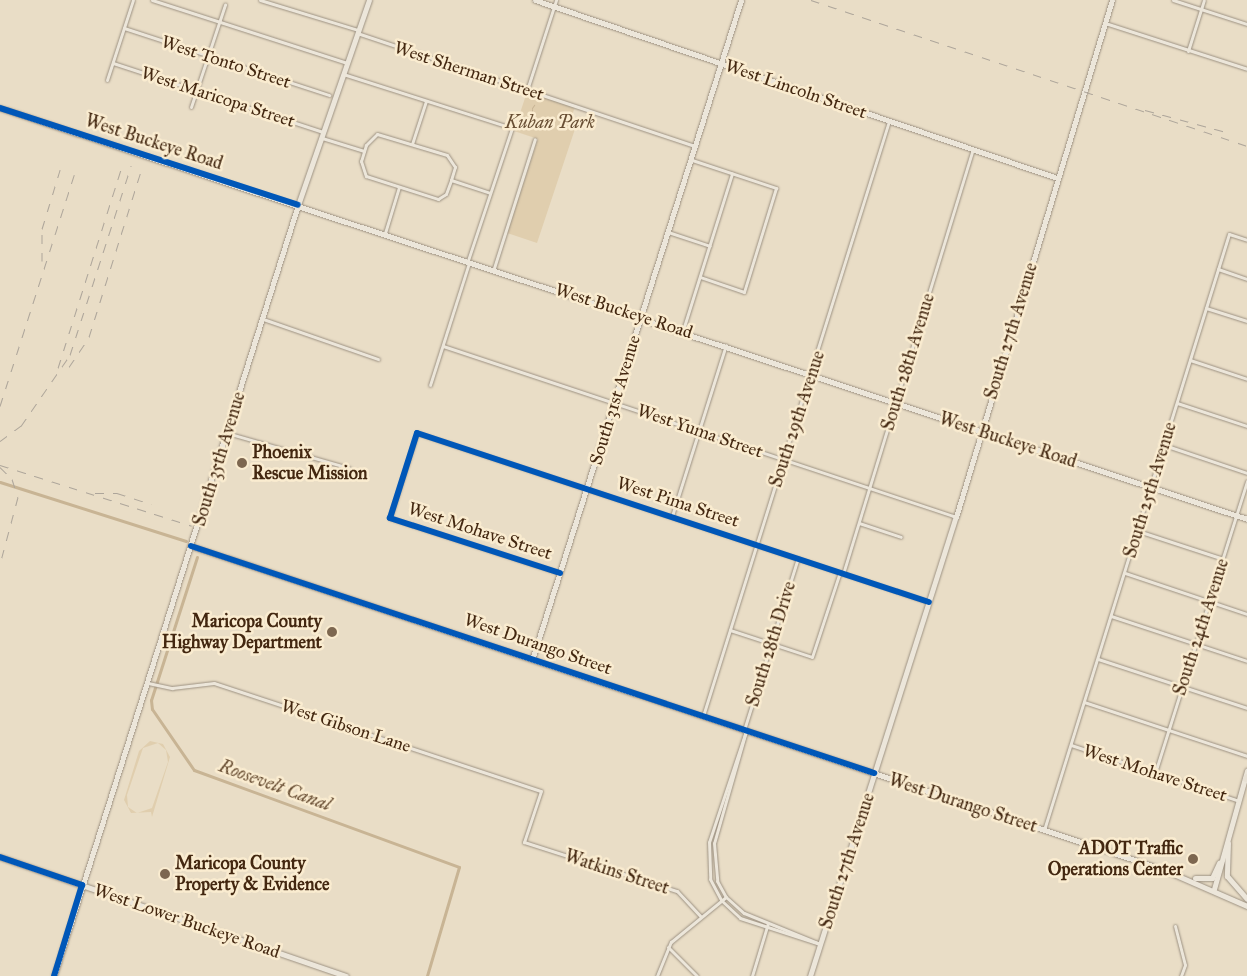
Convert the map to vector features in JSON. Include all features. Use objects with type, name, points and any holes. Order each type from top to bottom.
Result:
[{"type":"main road","name":"South 35th Avenue","points":[[54,976],[82,885],[153,685],[191,546],[298,205],[369,0]]},
{"type":"main road","name":"West Lincoln Street","points":[[535,0],[1057,178]]},
{"type":"main road","name":"South 31st Avenue","points":[[533,657],[692,160],[741,0]]},
{"type":"main road","name":"South 27th Avenue","points":[[810,976],[956,517],[1112,0]]},
{"type":"main road","name":"West Buckeye Road","points":[[0,108],[641,316],[1247,519]]},
{"type":"main road","name":"West Durango Street","points":[[191,546],[533,657],[703,716],[1179,875],[1214,889],[1247,906]]},
{"type":"main road","points":[[1214,889],[1220,860],[1247,771]]},
{"type":"main road","points":[[1233,818],[1225,868],[1234,888],[1247,899]]},
{"type":"main road","name":"West Lower Buckeye Road","points":[[0,857],[346,976]]},
{"type":"main road","points":[[1179,875],[1206,880],[1220,860]]},
{"type":"street","points":[[107,80],[133,0]]},
{"type":"street","points":[[152,0],[347,63]]},
{"type":"street","name":"West Sherman Street","points":[[260,0],[695,146]]},
{"type":"street","points":[[527,90],[556,0]]},
{"type":"street","points":[[1173,0],[1247,24]]},
{"type":"street","points":[[1188,50],[1204,0]]},
{"type":"street","points":[[191,107],[225,5]]},
{"type":"street","points":[[1105,23],[1247,69]]},
{"type":"street","name":"West Tonto Street","points":[[124,28],[329,95]]},
{"type":"street","name":"West Maricopa Street","points":[[112,63],[196,90],[364,151]]},
{"type":"street","points":[[343,74],[512,128],[430,385]]},
{"type":"street","points":[[412,144],[426,101]]},
{"type":"street","name":"South 29th Avenue","points":[[703,716],[812,373],[889,122]]},
{"type":"street","points":[[376,134],[412,144],[454,160],[451,180],[446,194],[438,198],[366,176],[362,172],[364,151],[376,134]]},
{"type":"street","points":[[494,268],[536,139]]},
{"type":"street","name":"South 28th Avenue","points":[[770,644],[812,657],[859,523],[973,150]]},
{"type":"street","points":[[692,160],[776,188],[744,292],[700,276]]},
{"type":"street","points":[[682,330],[732,174]]},
{"type":"street","points":[[451,180],[490,193]]},
{"type":"street","points":[[385,232],[399,187]]},
{"type":"street","points":[[668,232],[710,246]]},
{"type":"street","name":"South 25th Avenue","points":[[1044,830],[1229,234],[1247,240]]},
{"type":"street","points":[[1218,269],[1247,278]]},
{"type":"street","points":[[1206,308],[1247,321]]},
{"type":"street","points":[[263,319],[378,359]]},
{"type":"street","points":[[672,516],[726,345]]},
{"type":"street","name":"West Yuma Street","points":[[443,346],[614,401],[956,517]]},
{"type":"street","points":[[1190,360],[1247,379]]},
{"type":"street","points":[[1176,403],[1247,426]]},
{"type":"street","points":[[227,433],[349,468]]},
{"type":"street","name":"West Pima Street","points":[[390,518],[417,433],[586,487],[929,602]]},
{"type":"street","points":[[1164,445],[1247,473]]},
{"type":"street","name":"South 24th Avenue","points":[[1155,773],[1247,481]]},
{"type":"street","name":"West Mohave Street","points":[[390,518],[560,573]]},
{"type":"street","points":[[859,523],[901,537]]},
{"type":"street","points":[[1138,531],[1223,558]]},
{"type":"street","name":"South 28th Drive","points":[[745,730],[798,558]]},
{"type":"street","points":[[1125,573],[1247,614]]},
{"type":"street","points":[[1111,616],[1247,661]]},
{"type":"street","points":[[730,630],[770,644]]},
{"type":"street","points":[[1098,659],[1247,708]]},
{"type":"street","name":"West Gibson Lane","points":[[153,685],[214,683],[541,791],[524,842]]},
{"type":"street","points":[[1084,702],[1247,756]]},
{"type":"street","points":[[745,730],[713,853],[715,874],[726,897],[744,914],[820,944]]},
{"type":"street","points":[[745,730],[707,851],[710,879],[721,900],[735,915],[766,928],[820,944]]},
{"type":"street","name":"West Mohave Street","points":[[1071,745],[1238,801]]},
{"type":"street","name":"Watkins Street","points":[[524,842],[677,891],[700,916]]},
{"type":"street","points":[[657,976],[668,946],[700,916],[726,897]]},
{"type":"street","points":[[752,976],[768,923]]},
{"type":"street","points":[[1175,926],[1185,964],[1181,976]]},
{"type":"street","points":[[668,946],[697,976]]},
{"type":"green space","name":"Kuban Park","points":[[527,92],[575,107],[571,118],[578,120],[537,243],[507,233],[538,139],[514,131]]},
{"type":"green space","points":[[150,741],[163,744],[170,757],[152,817],[151,812],[138,813],[152,808],[168,762],[166,750],[158,743],[143,748],[127,795],[128,807],[137,813],[131,813],[124,800],[139,751]]},
{"type":"waterway","name":"Roosevelt Canal","points":[[0,482],[186,541]]},
{"type":"waterway","name":"Roosevelt Canal","points":[[197,557],[151,700],[152,709],[194,770],[459,867],[427,976]]},
{"type":"railway","points":[[811,0],[1247,146]]},
{"type":"railway","points":[[1145,110],[1226,132]]},
{"type":"railway","points":[[58,368],[123,163]]},
{"type":"railway","points":[[0,441],[21,426],[70,355],[131,166]]},
{"type":"railway","points":[[69,367],[89,337],[142,168]]},
{"type":"railway","points":[[42,261],[42,229],[60,170]]},
{"type":"railway","points":[[0,406],[74,175]]},
{"type":"railway","points":[[0,465],[192,526]]},
{"type":"railway","points":[[0,467],[12,479],[18,497],[0,564]]},
{"type":"railway","points":[[95,493],[117,493],[151,504]]},
{"type":"cycle path","points":[[0,108],[298,205]]},
{"type":"cycle path","points":[[560,573],[390,518],[417,433],[929,602]]},
{"type":"cycle path","points":[[191,546],[874,773]]},
{"type":"cycle path","points":[[0,857],[82,885],[54,976]]},
{"type":"place","name":"Phoenix Rescue Mission","points":[[242,463]]},
{"type":"place","name":"Maricopa County Highway Department","points":[[332,632]]},
{"type":"place","name":"ADOT Traffic Operations Center","points":[[1193,859]]},
{"type":"place","name":"Maricopa County Property & Evidence","points":[[165,874]]}]
